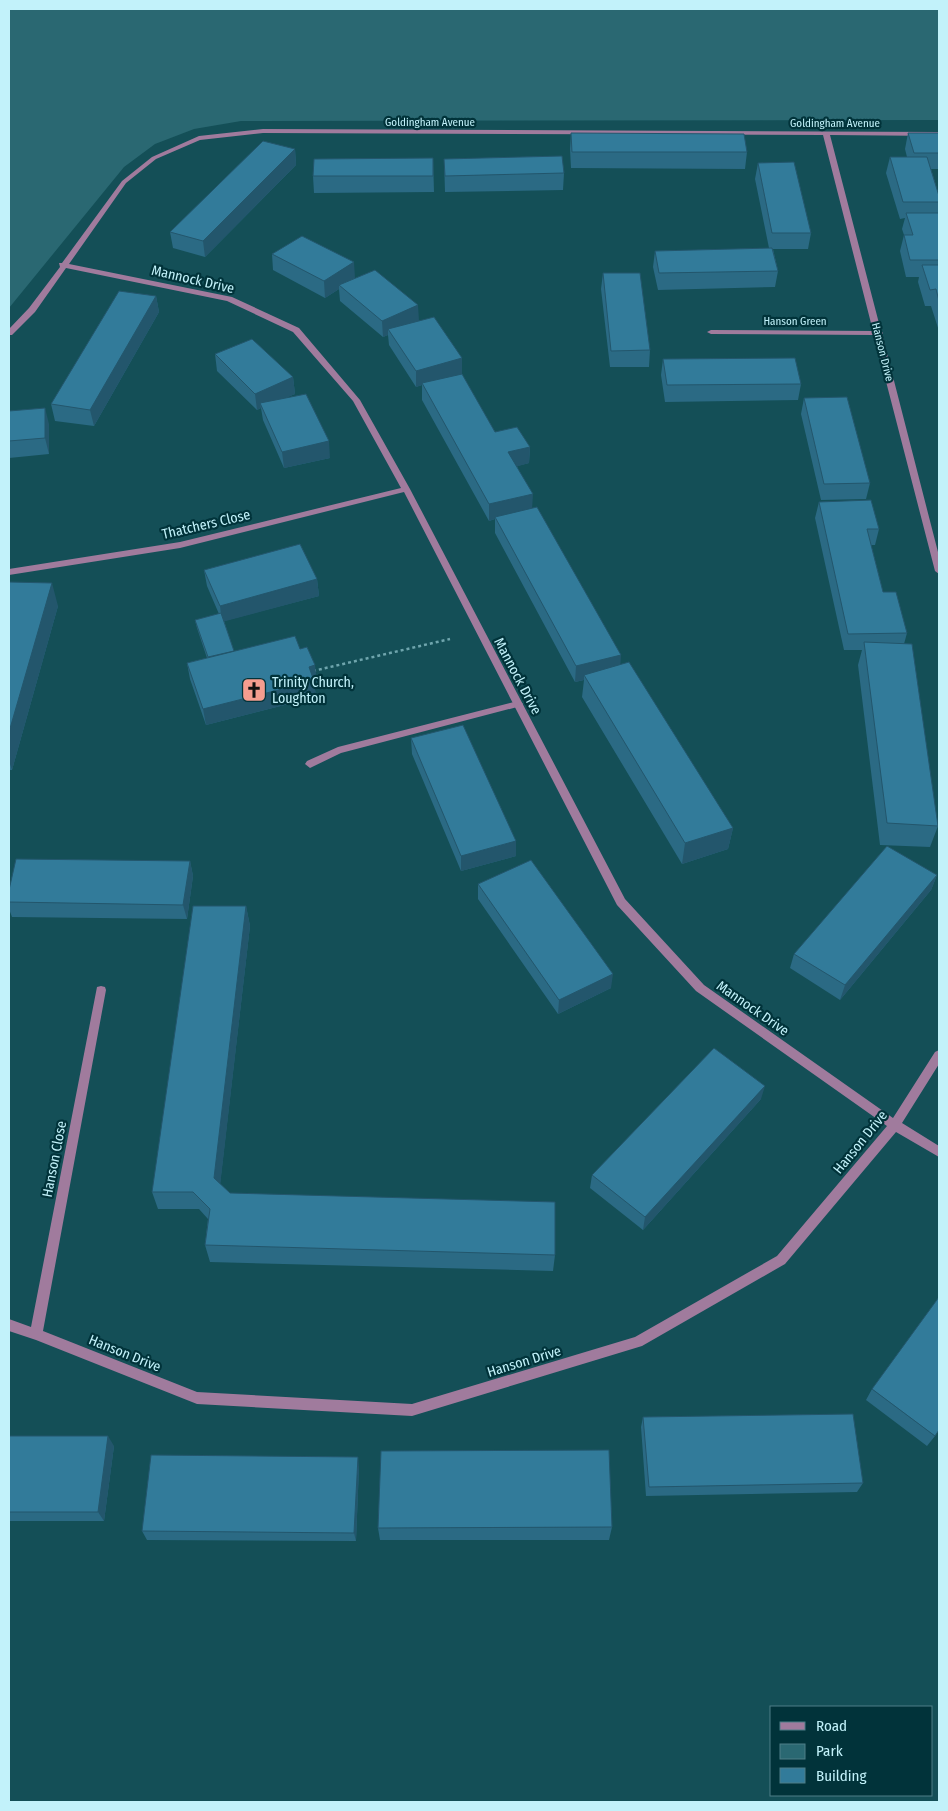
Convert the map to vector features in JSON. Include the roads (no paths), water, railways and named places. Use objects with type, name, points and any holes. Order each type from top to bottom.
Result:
[{"type":"street","name":"Goldingham Avenue","points":[[9,333],[32,310],[62,265],[124,182],[154,158],[199,138],[263,131],[939,134]]},
{"type":"street","name":"Hanson Drive","points":[[826,133],[939,570]]},
{"type":"street","name":"Mannock Drive","points":[[62,265],[229,299],[296,330],[356,400],[406,488],[621,902],[700,988],[895,1125],[939,1152]]},
{"type":"street","name":"Hanson Green","points":[[711,332],[879,333]]},
{"type":"street","name":"Thatchers Close","points":[[9,572],[180,545],[406,488]]},
{"type":"street","points":[[310,764],[338,750],[518,704]]},
{"type":"street","name":"Hanson Close","points":[[36,1334],[101,990]]},
{"type":"street","name":"Hanson Drive","points":[[9,1325],[197,1398],[412,1410],[638,1342],[781,1260],[895,1125],[939,1055]]},
{"type":"place","name":"Trinity Church, Loughton","points":[[254,690]]}]
